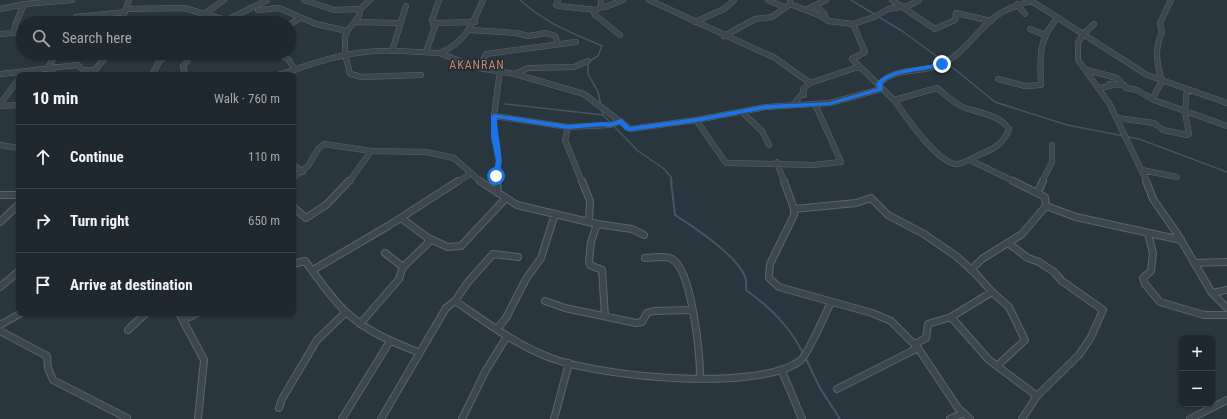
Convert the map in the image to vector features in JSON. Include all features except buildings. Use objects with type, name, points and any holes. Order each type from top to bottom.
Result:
[{"type":"street","points":[[2,9],[8,0]]},
{"type":"street","points":[[2,9],[24,4],[72,0]]},
{"type":"street","points":[[124,16],[129,0]]},
{"type":"street","points":[[204,14],[224,0]]},
{"type":"street","points":[[235,16],[265,0]]},
{"type":"street","points":[[304,0],[334,10],[360,9],[370,0]]},
{"type":"street","points":[[426,52],[435,26],[432,20],[439,0]]},
{"type":"street","points":[[439,53],[455,44],[470,30],[475,22],[483,0]]},
{"type":"street","points":[[558,0],[556,5],[559,6],[596,10]]},
{"type":"street","points":[[601,0],[601,6]]},
{"type":"street","points":[[620,35],[594,13],[601,6],[605,7],[623,0]]},
{"type":"street","points":[[649,0],[724,36],[775,58],[810,83]]},
{"type":"street","points":[[695,22],[724,9],[734,0]]},
{"type":"street","points":[[768,0],[784,7]]},
{"type":"street","points":[[806,10],[826,0]]},
{"type":"street","points":[[892,0],[935,29],[955,20],[956,13],[991,21]]},
{"type":"street","points":[[724,36],[755,18],[772,17],[790,2],[828,21],[853,24],[864,21],[888,9],[908,6],[919,0]]},
{"type":"street","points":[[879,84],[882,80],[896,73],[935,67],[942,64],[957,55],[991,21],[1006,10],[1031,0],[1147,75],[1226,101]]},
{"type":"street","points":[[1154,100],[1154,96],[1162,81],[1158,69],[1158,40],[1162,33],[1160,23],[1172,0]]},
{"type":"street","points":[[19,16],[24,4]]},
{"type":"street","points":[[1018,4],[1025,14]]},
{"type":"street","points":[[84,16],[176,5],[212,16]]},
{"type":"street","points":[[392,51],[406,6]]},
{"type":"street","points":[[816,6],[824,13],[828,21]]},
{"type":"street","points":[[258,10],[278,8],[299,16],[300,18],[346,31]]},
{"type":"street","points":[[360,9],[360,15],[346,31],[344,39],[350,74],[354,76],[421,75]]},
{"type":"street","points":[[296,21],[300,18]]},
{"type":"street","points":[[998,78],[1015,84],[1041,85],[1039,50],[1045,35],[1057,18]]},
{"type":"street","points":[[0,34],[14,33],[16,22]]},
{"type":"street","points":[[355,22],[400,23]]},
{"type":"street","points":[[434,23],[475,22]]},
{"type":"street","points":[[853,24],[865,52],[852,59],[894,100],[924,142],[946,161],[958,164],[972,160],[996,148],[1007,135],[1009,128],[1006,124],[973,109],[964,108],[936,88],[894,100]]},
{"type":"street","points":[[1094,24],[1083,34],[1078,43],[1078,60],[1100,88],[1117,118],[1142,170],[1153,200],[1181,240],[1212,293],[1227,308]]},
{"type":"street","points":[[1030,29],[1045,35]]},
{"type":"street","points":[[470,30],[516,33],[528,36],[546,33],[555,36],[558,44]]},
{"type":"street","points":[[479,68],[486,54],[500,50],[576,42]]},
{"type":"street","points":[[288,72],[346,55],[392,51],[439,53],[479,68],[516,74],[584,94],[630,129],[696,120],[760,108],[794,104],[830,103],[881,89],[879,84]]},
{"type":"street","points":[[48,67],[52,60]]},
{"type":"street","points":[[30,72],[48,67],[78,65],[83,70],[94,70],[103,60]]},
{"type":"street","points":[[154,72],[161,60]]},
{"type":"street","points":[[184,72],[183,66],[187,60]]},
{"type":"street","points":[[288,60],[295,70]]},
{"type":"street","points":[[516,74],[528,68],[574,67],[588,61]]},
{"type":"street","points":[[50,72],[55,66]]},
{"type":"street","points":[[794,104],[801,96],[804,95],[803,89],[810,83],[855,68],[860,68]]},
{"type":"street","points":[[1087,70],[1117,78],[1126,88],[1137,90],[1154,100],[1227,126]]},
{"type":"street","points":[[498,193],[496,176],[499,161],[494,136],[494,116],[500,71]]},
{"type":"street","points":[[0,75],[8,73],[16,74]]},
{"type":"street","points":[[0,105],[16,83]]},
{"type":"street","points":[[1100,88],[1110,86],[1109,84],[1124,85]]},
{"type":"street","points":[[1117,118],[1154,123],[1162,130],[1187,135],[1189,134],[1185,112],[1185,100],[1187,89]]},
{"type":"street","points":[[13,106],[16,102]]},
{"type":"street","points":[[696,120],[726,163],[740,161],[821,165],[841,162],[815,104]]},
{"type":"street","points":[[0,105],[16,106]]},
{"type":"street","points":[[742,112],[759,128],[767,138],[769,145]]},
{"type":"street","points":[[494,116],[568,127],[603,124],[610,125],[621,121]]},
{"type":"street","points":[[568,127],[565,140],[590,201],[589,222]]},
{"type":"street","points":[[296,176],[303,172],[320,145],[324,144],[371,151],[426,152],[438,154],[454,158],[470,174],[517,205],[597,224],[632,229],[644,235]]},
{"type":"street","points":[[1038,192],[1052,162],[1052,144]]},
{"type":"street","points":[[0,145],[16,148]]},
{"type":"street","points":[[296,210],[306,218],[336,198],[350,183],[371,151]]},
{"type":"street","points":[[971,270],[982,259],[1022,234],[1046,206],[1045,197],[1038,192],[1021,187],[972,160]]},
{"type":"street","points":[[777,162],[794,209],[792,219],[770,264],[769,278],[779,287],[830,302],[872,312],[891,321],[916,346],[963,413],[970,419]]},
{"type":"street","points":[[296,167],[303,172]]},
{"type":"street","points":[[1142,170],[1177,177]]},
{"type":"street","points":[[313,270],[401,218],[470,174]]},
{"type":"street","points":[[0,195],[16,195]]},
{"type":"street","points":[[401,218],[428,238],[456,248],[462,246],[506,198]]},
{"type":"street","points":[[794,209],[856,203],[871,198],[877,202],[887,215],[913,228],[948,251],[971,270],[992,292],[1008,304],[1013,311],[1026,340],[997,366]]},
{"type":"street","points":[[1046,206],[1076,217],[1148,234],[1181,240]]},
{"type":"street","points":[[0,222],[16,207]]},
{"type":"street","points":[[496,329],[506,318],[526,279],[541,258],[555,214]]},
{"type":"street","points":[[597,224],[591,242],[589,262],[590,265],[602,270],[605,316]]},
{"type":"street","points":[[1148,234],[1153,254],[1151,271],[1143,278],[1145,284],[1160,302],[1204,315],[1227,315]]},
{"type":"street","points":[[360,324],[399,279],[403,267],[428,243],[428,238]]},
{"type":"street","points":[[1008,243],[1028,258],[1039,262],[1054,272],[1062,281],[1103,310],[1091,338],[1079,355],[1037,396],[1022,419]]},
{"type":"street","points":[[385,253],[403,267]]},
{"type":"street","points":[[381,419],[418,352],[446,308],[455,301],[468,282],[493,254],[518,257]]},
{"type":"street","points":[[645,258],[671,258],[678,261],[692,310],[700,363],[700,377]]},
{"type":"street","points":[[296,263],[305,260],[346,312],[360,324],[390,341],[418,352]]},
{"type":"street","points":[[1194,263],[1227,262]]},
{"type":"street","points":[[0,287],[16,274]]},
{"type":"street","points":[[1212,293],[1227,290]]},
{"type":"street","points":[[837,389],[916,346],[926,338],[928,324],[951,317],[992,292]]},
{"type":"street","points":[[455,301],[507,336],[551,358],[569,363],[621,374],[742,378],[782,371],[802,360],[830,302]]},
{"type":"street","points":[[545,301],[565,308],[636,323],[642,322],[647,313],[653,311],[692,310]]},
{"type":"street","points":[[279,408],[282,398],[317,340],[346,312]]},
{"type":"street","points":[[0,325],[16,316]]},
{"type":"street","points":[[128,330],[143,316]]},
{"type":"street","points":[[181,316],[204,360],[198,419]]},
{"type":"street","points":[[184,320],[191,316]]},
{"type":"street","points":[[951,317],[997,366],[1037,396]]},
{"type":"street","points":[[0,331],[47,356],[48,368],[53,380],[127,419]]},
{"type":"street","points":[[462,419],[485,372],[507,336]]},
{"type":"street","points":[[342,419],[390,341]]},
{"type":"street","points":[[554,419],[569,363]]},
{"type":"street","points":[[782,371],[802,419]]},
{"type":"street","points":[[1190,419],[1227,400]]},
{"type":"street","points":[[950,419],[963,413]]},
{"type":"waterway","points":[[520,0],[549,21],[569,32],[602,46],[598,56],[588,62],[588,74],[598,92],[603,115]]},
{"type":"waterway","points":[[851,0],[902,31],[957,71],[995,102],[1067,125],[1139,139],[1227,172]]},
{"type":"waterway","points":[[505,104],[603,115]]},
{"type":"waterway","points":[[603,115],[638,151],[663,168],[671,177],[672,182]]},
{"type":"waterway","points":[[671,181],[675,215],[725,251],[734,260],[745,277],[746,290],[779,318],[792,334],[803,353]]},
{"type":"waterway","points":[[805,357],[820,388],[840,419]]},
{"type":"district","name":"AKANRAN","points":[[477,65]]},
{"type":"route","points":[[496,176],[499,161],[494,136],[494,116],[568,127],[603,124],[610,125],[621,121],[627,128],[630,129],[696,120],[766,107],[794,104],[830,103],[881,89],[879,84],[882,80],[896,73],[935,67],[942,64]]}]
